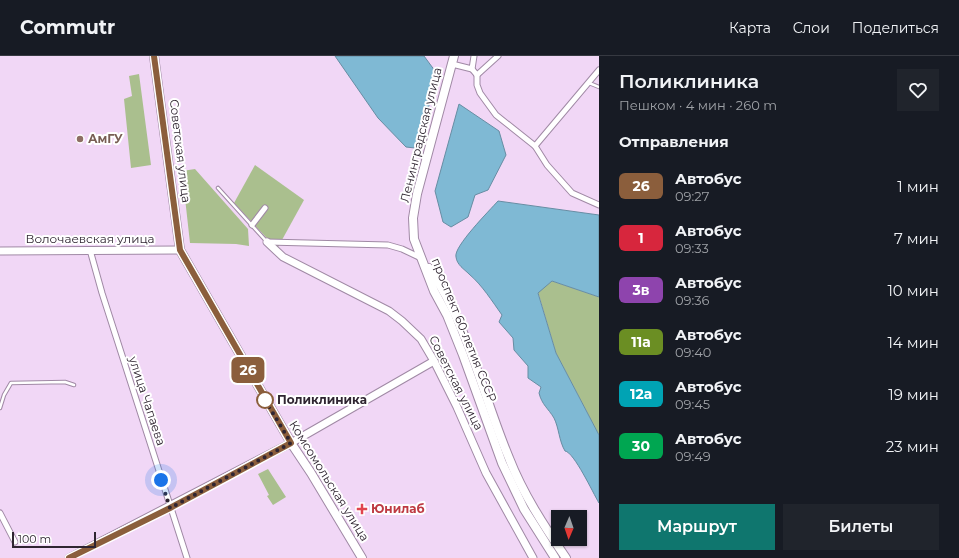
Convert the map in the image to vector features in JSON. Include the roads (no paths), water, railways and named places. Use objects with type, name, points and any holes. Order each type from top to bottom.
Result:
[{"type":"main road","name":"Советская улица","points":[[154,56],[180,250]]},
{"type":"main road","name":"Ленинградская улица","points":[[421,258],[414,239],[413,218],[417,194],[453,60]]},
{"type":"main road","name":"Советская улица","points":[[267,242],[283,257],[389,311],[421,339],[457,407],[486,474],[533,558]]},
{"type":"main road","name":"Волочаевская улица","points":[[0,251],[180,250]]},
{"type":"main road","name":"Комсомольская улица","points":[[180,250],[291,443],[311,473],[362,558]]},
{"type":"main road","name":"проспект 60-летия СССР","points":[[421,258],[467,353],[512,465],[540,521],[566,558]]},
{"type":"main road","name":"проспект 60-летия СССР","points":[[467,353],[502,463],[527,514],[555,558]]},
{"type":"main road","points":[[69,558],[170,508],[291,443],[434,361]]},
{"type":"street","points":[[474,56],[472,69],[478,75]]},
{"type":"street","points":[[498,56],[478,75],[477,85],[480,92],[496,115],[535,146],[547,165],[572,193],[599,205]]},
{"type":"street","name":"Ленинградская улица","points":[[453,60],[472,69]]},
{"type":"street","points":[[535,146],[599,70]]},
{"type":"street","points":[[252,225],[265,208]]},
{"type":"street","points":[[267,242],[388,245],[402,249],[421,258]]},
{"type":"street","name":"улица Чапаева","points":[[90,250],[100,287],[187,558]]},
{"type":"street","points":[[0,513],[14,542]]},
{"type":"lane","points":[[589,83],[599,87]]},
{"type":"lane","name":"Советская улица","points":[[218,188],[267,242]]},
{"type":"lane","points":[[0,408],[4,395],[11,382],[65,382],[74,385]]},
{"type":"water","points":[[335,56],[424,56],[438,75],[415,148],[406,147],[378,118]]},
{"type":"water","points":[[459,104],[499,131],[506,155],[488,190],[475,195],[468,217],[451,227],[443,222],[435,191]]},
{"type":"water","points":[[498,201],[599,215],[599,297],[552,281],[538,293],[556,353],[599,435],[599,503],[578,465],[569,453],[565,451],[561,443],[554,418],[543,404],[540,397],[539,393],[541,387],[528,378],[528,366],[514,350],[513,338],[499,322],[502,315],[483,288],[461,267],[457,260],[457,252],[460,245]]},
{"type":"place","name":"АмГУ","points":[[80,139]]},
{"type":"place","name":"Поликлиника","points":[[265,400]]},
{"type":"place","name":"Юнилаб","points":[[362,509]]}]
